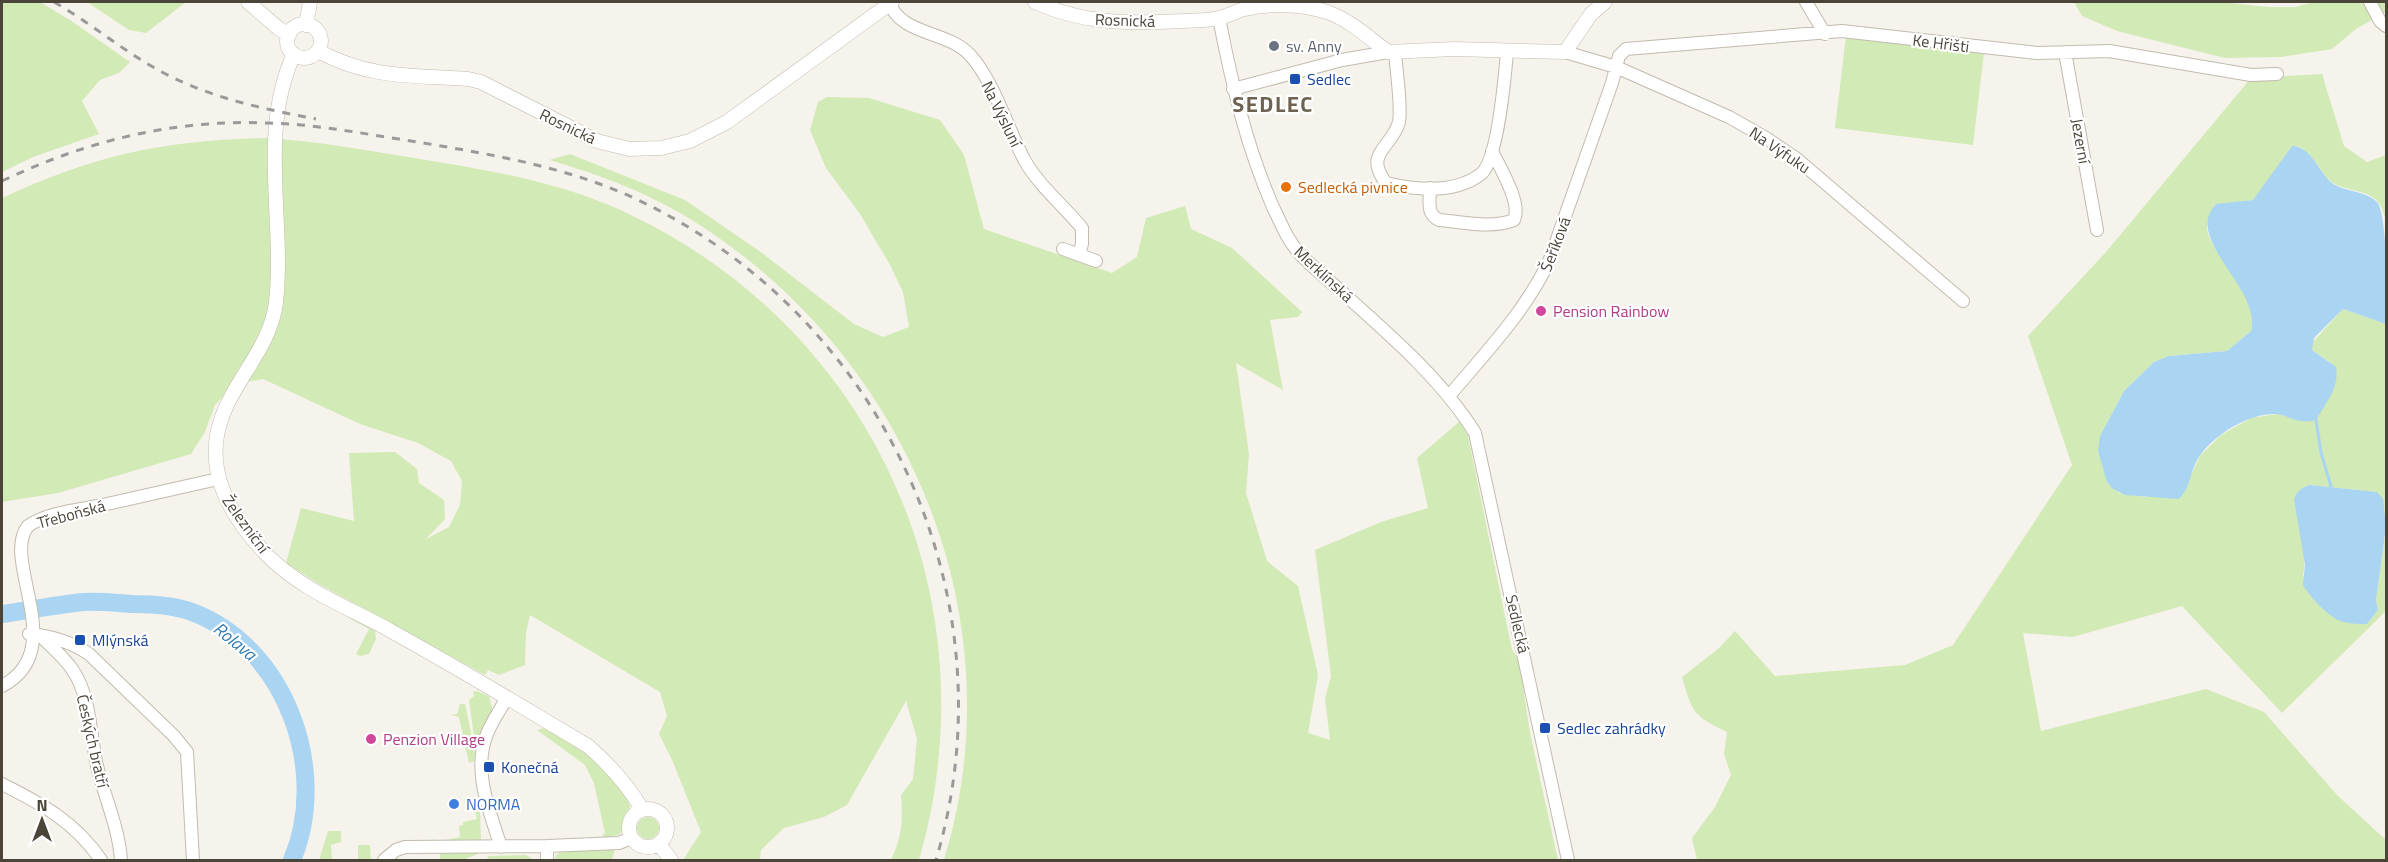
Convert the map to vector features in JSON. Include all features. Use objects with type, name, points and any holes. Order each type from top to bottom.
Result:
[{"type":"street","points":[[248,2],[289,35]]},
{"type":"street","points":[[306,25],[310,2]]},
{"type":"street","name":"Rosnická","points":[[318,51],[340,63],[382,74],[468,79],[481,82],[597,141],[629,148],[661,148],[690,141],[727,122],[890,2]]},
{"type":"street","name":"Na Výsluní","points":[[890,2],[906,24],[941,36],[961,46],[972,57],[987,82],[1026,163],[1042,185],[1082,228],[1079,255]]},
{"type":"street","points":[[1233,89],[1342,60],[1391,52],[1454,49],[1565,52],[1591,14],[1605,2]]},
{"type":"street","points":[[1806,2],[1825,34]]},
{"type":"street","points":[[2370,2],[2380,21],[2386,26]]},
{"type":"street","name":"Rosnická","points":[[1042,3],[1075,17],[1109,21],[1167,22],[1219,18]]},
{"type":"street","points":[[1219,18],[1246,9],[1286,5],[1308,8],[1329,13],[1353,25],[1391,52],[1399,122],[1378,155],[1377,167],[1386,183],[1430,188],[1456,186],[1482,173],[1492,151],[1507,52]]},
{"type":"street","name":"Merklínská","points":[[1219,18],[1233,89],[1250,151],[1289,240],[1300,254],[1380,326],[1449,396]]},
{"type":"street","points":[[306,25],[314,28],[321,42],[318,51],[307,58],[294,54],[287,43],[294,28],[306,25]]},
{"type":"street","name":"Ke Hřišti","points":[[1616,67],[1619,56],[1626,49],[1842,31],[1993,50],[2037,53],[2109,51],[2251,75],[2277,74]]},
{"type":"street","name":"Na Výfuku","points":[[1565,52],[1616,67],[1729,117],[1766,138],[1797,159],[1964,301]]},
{"type":"street","name":"Jezerní","points":[[2065,52],[2097,230]]},
{"type":"street","name":"Železniční","points":[[294,54],[284,75],[275,122],[278,277],[274,317],[259,351],[236,384],[223,409],[216,442],[218,478],[223,492],[242,524],[268,555],[302,583],[507,697],[588,746],[610,765],[628,786],[642,810]]},
{"type":"street","name":"Šeříková","points":[[1449,396],[1521,311],[1539,282],[1554,248],[1616,67]]},
{"type":"street","points":[[1430,188],[1429,210],[1432,217],[1439,220],[1491,225],[1514,220],[1515,202],[1492,151]]},
{"type":"street","points":[[1063,249],[1096,261]]},
{"type":"street","name":"Sedlecká","points":[[1449,396],[1475,433],[1568,861]]},
{"type":"street","name":"Třeboňská","points":[[2,686],[21,670],[28,653],[31,631],[20,600],[13,563],[15,543],[27,526],[83,509],[218,478]]},
{"type":"street","points":[[31,631],[58,638],[89,654],[174,736],[187,752],[193,861]]},
{"type":"street","name":"Českých bratří","points":[[31,631],[71,668],[79,683],[86,703],[97,765],[114,824],[121,861]]},
{"type":"street","points":[[501,848],[487,800],[482,772],[482,752],[488,731],[507,697]]},
{"type":"street","points":[[2,784],[36,801],[72,825],[90,844],[101,861]]},
{"type":"street","points":[[642,810],[657,811],[665,819],[667,833],[659,844],[644,847],[631,838],[629,822],[634,814],[642,810]]},
{"type":"street","points":[[384,861],[396,850],[405,848],[501,848],[619,843],[631,838]]},
{"type":"street","points":[[659,844],[671,861]]},
{"type":"street","points":[[547,846],[547,861]]},
{"type":"green space","points":[[2,2],[40,2],[130,62],[119,73],[100,80],[82,101],[99,134],[33,157],[2,172]]},
{"type":"green space","points":[[87,2],[186,2],[146,33],[129,30]]},
{"type":"green space","points":[[2074,2],[2219,2],[2295,7],[2314,2],[2386,2],[2386,12],[2356,29],[2332,49],[2281,57],[2225,58],[2117,31],[2082,16]]},
{"type":"green space","points":[[1846,36],[1984,53],[1973,145],[1835,128]]},
{"type":"green space","points":[[2322,74],[2344,146],[2367,162],[2386,155],[2386,223],[2382,209],[2376,200],[2365,193],[2333,183],[2305,150],[2292,146],[2253,200],[2214,205],[2207,228],[2209,236],[2233,273],[2248,302],[2251,312],[2251,331],[2227,351],[2169,356],[2154,362],[2124,391],[2100,436],[2107,482],[2119,493],[2146,497],[2191,475],[2200,456],[2221,435],[2251,418],[2278,414],[2301,421],[2337,373],[2331,363],[2312,350],[2312,343],[2343,309],[2386,324],[2386,527],[2386,611],[2282,713],[2182,606],[2073,637],[2023,633],[2041,731],[2206,689],[2264,712],[2338,796],[2386,840],[2386,860],[1697,860],[1692,838],[1715,807],[1731,775],[1724,754],[1727,732],[1700,717],[1688,698],[1682,677],[1718,649],[1735,631],[1775,676],[1905,665],[1953,645],[2072,465],[2028,336],[2106,252],[2251,78]],"holes":[[[2310,485],[2376,492],[2386,527],[2376,600],[2378,610],[2367,624],[2303,576],[2304,547],[2294,500]]]},
{"type":"green space","points":[[827,97],[869,98],[940,120],[964,155],[984,229],[1112,273],[1137,257],[1146,218],[1185,206],[1191,229],[1232,248],[1302,312],[1298,317],[1270,320],[1283,390],[1236,363],[1249,454],[1246,493],[1267,561],[1298,586],[1318,675],[1308,733],[1330,740],[1325,699],[1331,676],[1315,550],[1381,522],[1428,508],[1417,458],[1460,421],[1468,436],[1512,650],[1519,660],[1530,733],[1558,860],[944,860],[963,769],[966,677],[954,588],[928,502],[888,420],[835,346],[772,280],[698,224],[663,203],[607,179],[549,160],[570,154],[685,200],[762,253],[854,324],[883,337],[909,327],[903,292],[860,214],[826,168],[810,130],[818,102]]},
{"type":"green space","points":[[266,138],[340,146],[470,167],[579,194],[631,215],[717,266],[789,329],[849,402],[895,484],[925,573],[940,666],[938,762],[919,860],[891,860],[901,828],[901,795],[913,779],[917,739],[906,701],[847,805],[824,817],[784,828],[761,850],[760,860],[683,860],[701,832],[673,762],[659,734],[667,716],[660,692],[530,615],[526,633],[525,665],[499,675],[488,670],[485,675],[319,584],[286,563],[301,508],[354,521],[349,453],[395,452],[417,469],[419,483],[444,500],[445,519],[426,539],[449,527],[460,505],[462,481],[451,461],[418,443],[360,424],[263,379],[236,384],[215,405],[205,432],[191,454],[58,493],[2,502],[2,198],[68,171],[131,153],[195,142]]},
{"type":"green space","points":[[340,609],[375,630],[376,639],[369,654],[360,656],[356,654],[369,629],[340,613]]},
{"type":"green space","points":[[477,691],[489,696],[493,712],[479,752],[476,751],[469,700],[474,696],[473,692]]},
{"type":"green space","points":[[460,704],[465,704],[475,752],[474,761],[469,763],[459,717],[451,715],[457,714]]},
{"type":"green space","points":[[544,728],[594,760],[616,780],[630,806],[620,834],[605,839],[602,834],[605,834],[594,783],[585,765],[537,730]]},
{"type":"green space","points":[[480,809],[481,842],[426,843],[433,839],[436,842],[460,837],[459,826],[463,825],[463,822],[477,819],[475,810]]},
{"type":"green space","points":[[648,817],[656,820],[659,828],[656,836],[648,839],[640,836],[637,828],[640,820]]},
{"type":"green space","points":[[328,831],[341,831],[341,842],[331,845],[332,860],[319,860]]},
{"type":"green space","points":[[358,845],[370,845],[371,860],[358,860]]},
{"type":"green space","points":[[615,849],[612,860],[554,860],[557,854],[568,850]]},
{"type":"green space","points":[[482,852],[463,860],[440,860],[440,853]]},
{"type":"green space","points":[[526,855],[534,860],[486,860],[489,856]]},
{"type":"water","points":[[2292,146],[2299,147],[2310,155],[2331,182],[2341,188],[2366,195],[2377,202],[2381,210],[2385,240],[2386,324],[2343,309],[2314,338],[2312,350],[2336,367],[2337,374],[2331,395],[2316,420],[2304,421],[2274,414],[2253,418],[2232,427],[2213,441],[2199,457],[2186,490],[2179,499],[2125,495],[2113,489],[2107,482],[2098,451],[2100,436],[2124,391],[2154,362],[2169,356],[2227,351],[2251,331],[2251,315],[2245,298],[2215,248],[2209,233],[2208,218],[2216,204],[2253,200]]},
{"type":"water","points":[[2310,485],[2377,492],[2383,499],[2386,527],[2376,600],[2378,610],[2367,624],[2338,620],[2318,604],[2303,585],[2305,564],[2294,500],[2300,490]]},
{"type":"waterway","points":[[2316,420],[2321,453],[2331,486]]},
{"type":"waterway","name":"Rolava","points":[[2,614],[83,602],[155,605],[192,612],[225,629],[253,653],[275,682],[292,716],[302,752],[306,789],[302,825],[292,860]]},
{"type":"railway","points":[[54,2],[134,56],[180,81],[238,102],[316,119]]},
{"type":"railway","points":[[2,181],[66,154],[98,144],[165,129],[233,123],[302,125],[493,155],[580,177],[636,199],[723,250],[798,314],[860,390],[908,475],[940,566],[957,662],[956,761],[936,860]]},
{"type":"place","name":"sv. Anny","points":[[1274,46]]},
{"type":"place","name":"Sedlec","points":[[1295,79]]},
{"type":"place","name":"Sedlecká pivnice","points":[[1286,187]]},
{"type":"place","name":"Pension Rainbow","points":[[1541,311]]},
{"type":"place","name":"Mlýnská","points":[[80,640]]},
{"type":"place","name":"Sedlec zahrádky","points":[[1545,728]]},
{"type":"place","name":"Penzion Village","points":[[371,739]]},
{"type":"place","name":"Konečná","points":[[489,767]]},
{"type":"place","name":"NORMA","points":[[454,804]]},
{"type":"district","name":"SEDLEC","points":[[1273,104]]}]
